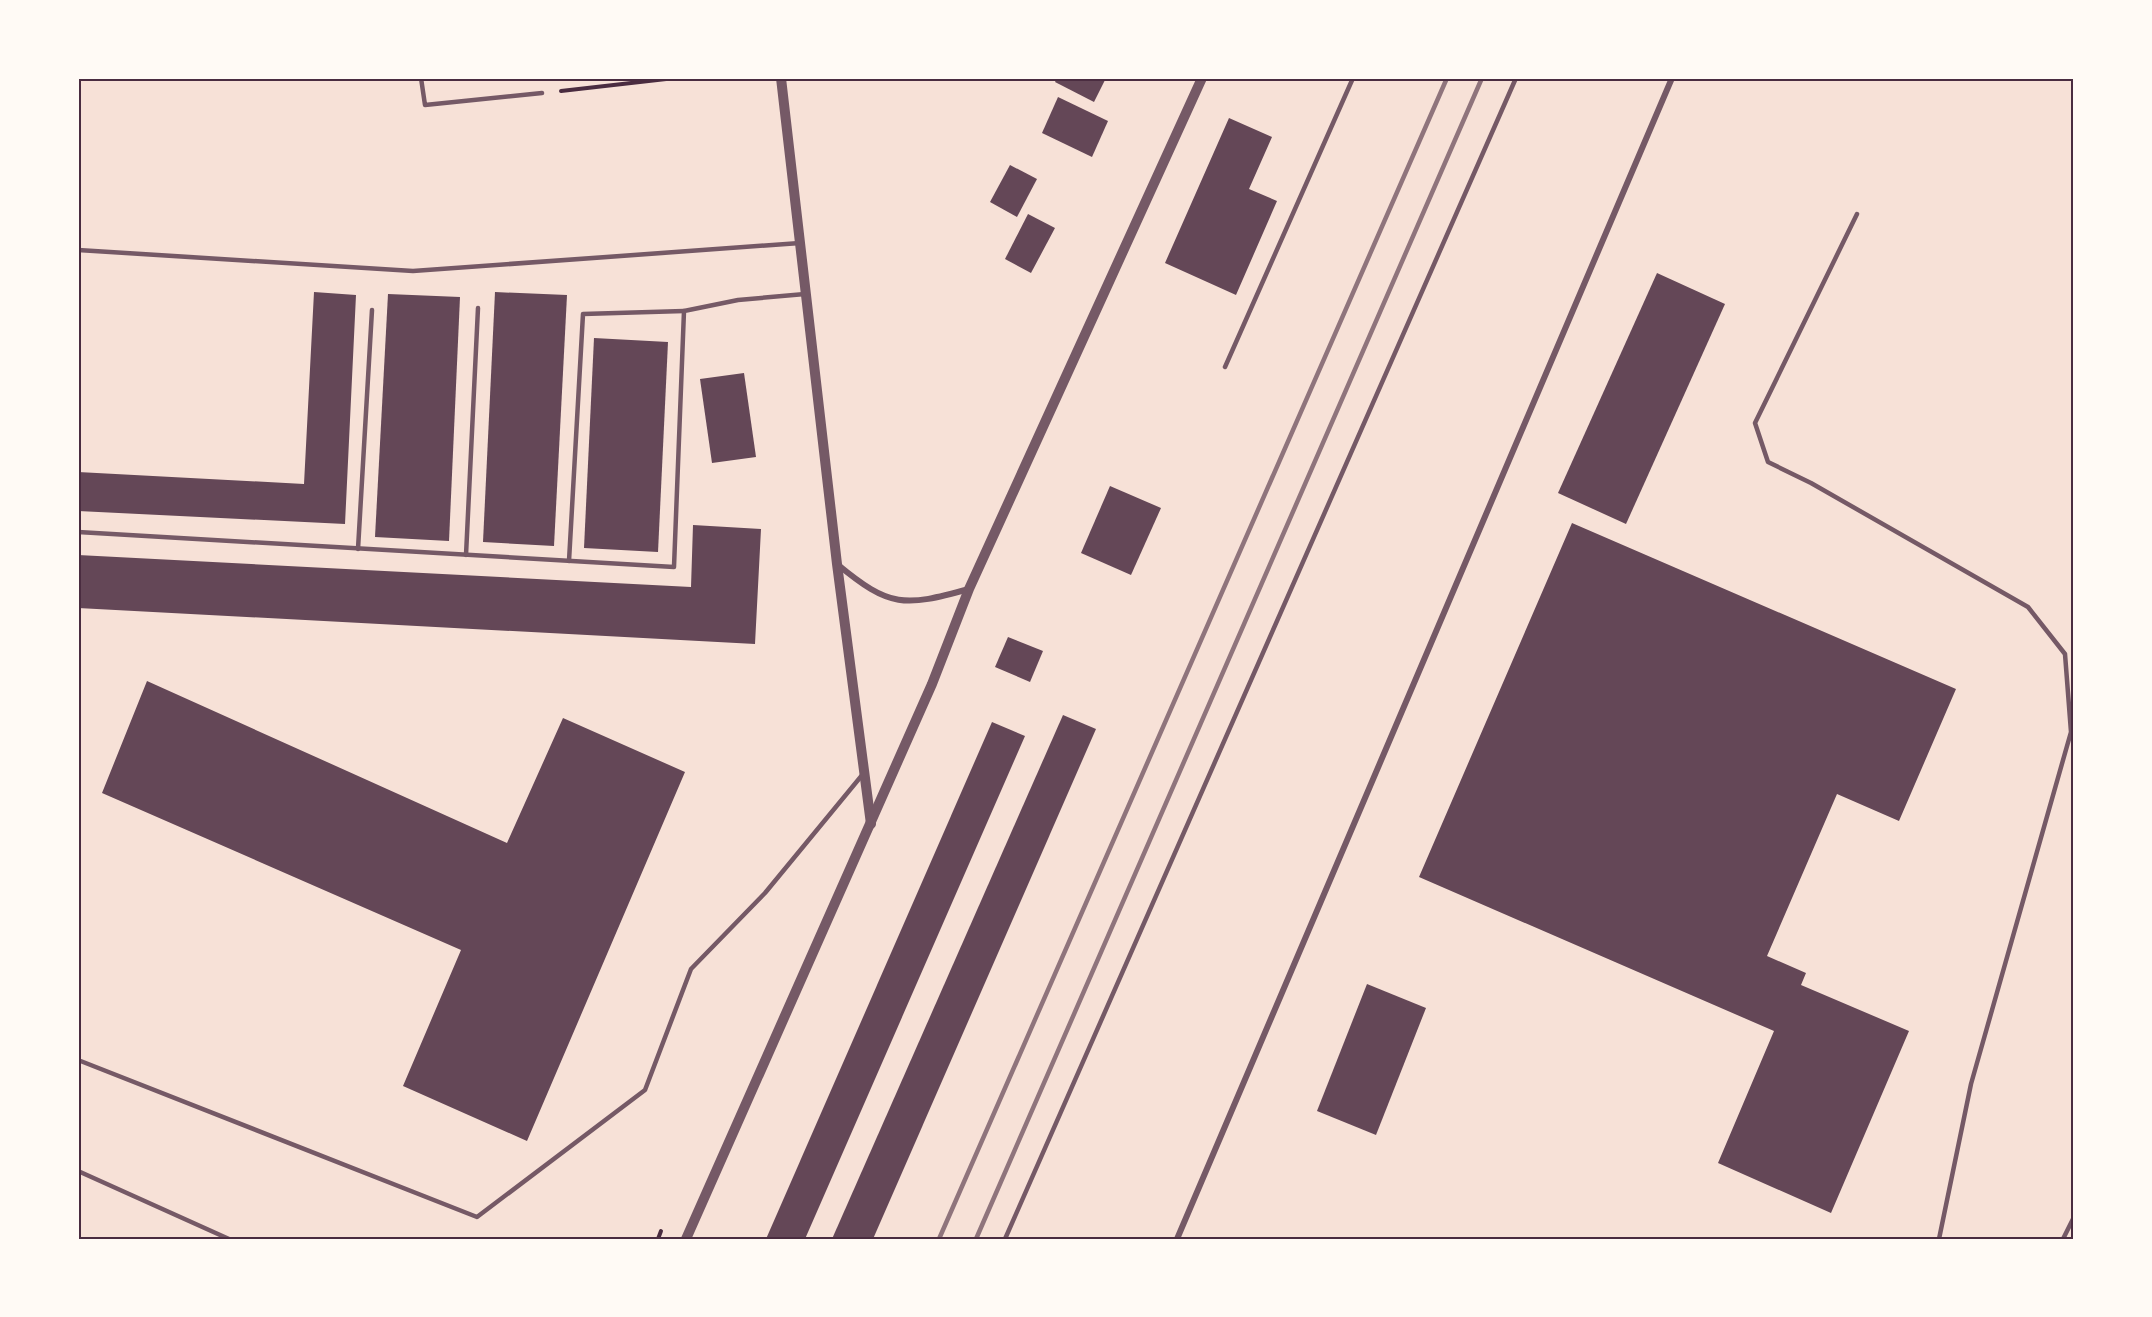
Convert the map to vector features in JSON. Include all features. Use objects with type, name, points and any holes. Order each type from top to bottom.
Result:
[{"type":"street","points":[[781,78],[837,564],[871,824]]},
{"type":"street","points":[[686,1239],[933,684],[969,589],[1202,78]]},
{"type":"street","points":[[1177,1239],[1672,78]]},
{"type":"street","points":[[837,564],[868,590],[893,600],[924,602],[969,589]]},
{"type":"lane","points":[[421,78],[425,105],[542,93]]},
{"type":"lane","points":[[1225,367],[1353,78]]},
{"type":"lane","points":[[1005,1239],[1516,78]]},
{"type":"lane","points":[[1857,214],[1755,423],[1768,462],[1811,483],[2028,607],[2065,654],[2071,732],[1971,1084],[1939,1239]]},
{"type":"lane","points":[[78,250],[413,271],[800,243]]},
{"type":"lane","points":[[569,561],[583,314],[684,311],[738,300],[806,294]]},
{"type":"lane","points":[[466,555],[478,308]]},
{"type":"lane","points":[[358,549],[372,310]]},
{"type":"lane","points":[[78,532],[674,567],[684,311]]},
{"type":"lane","points":[[78,1060],[477,1217],[645,1090],[691,969],[765,893],[864,772]]},
{"type":"lane","points":[[78,1171],[229,1239]]},
{"type":"lane","points":[[2063,1239],[2074,1217]]},
{"type":"path","points":[[542,93],[675,78]]},
{"type":"building","points":[[1057,78],[1106,78],[1094,102],[1055,82]]},
{"type":"building","points":[[1058,97],[1108,121],[1092,157],[1042,133]]},
{"type":"building","points":[[1229,118],[1272,137],[1249,189],[1277,201],[1236,295],[1165,263]]},
{"type":"building","points":[[1010,165],[1037,179],[1017,217],[990,202]]},
{"type":"building","points":[[1028,214],[1055,228],[1031,273],[1005,259]]},
{"type":"building","points":[[1657,273],[1725,304],[1626,524],[1558,493]]},
{"type":"building","points":[[314,292],[356,295],[345,524],[78,511],[78,472],[304,484]]},
{"type":"building","points":[[495,292],[567,295],[554,546],[483,542]]},
{"type":"building","points":[[388,294],[460,297],[449,541],[375,537]]},
{"type":"building","points":[[594,338],[668,342],[658,552],[584,548]]},
{"type":"building","points":[[744,373],[756,457],[712,463],[700,379]]},
{"type":"building","points":[[1110,486],[1161,508],[1131,575],[1081,553]]},
{"type":"building","points":[[1572,523],[1956,689],[1899,821],[1837,794],[1767,956],[1806,973],[1801,985],[1909,1031],[1831,1213],[1718,1163],[1774,1031],[1419,877]]},
{"type":"building","points":[[693,525],[761,529],[755,644],[78,608],[78,555],[691,587]]},
{"type":"building","points":[[1008,637],[1043,651],[1030,682],[995,667]]},
{"type":"building","points":[[147,681],[507,843],[563,718],[685,772],[527,1141],[403,1086],[461,950],[102,793]]},
{"type":"building","points":[[1063,715],[1096,729],[873,1239],[832,1239]]},
{"type":"building","points":[[992,722],[1025,736],[805,1239],[766,1239]]},
{"type":"building","points":[[1367,984],[1426,1008],[1376,1135],[1317,1111]]},
{"type":"railway","points":[[939,1239],[1447,78]]},
{"type":"railway","points":[[976,1239],[1482,78]]}]
